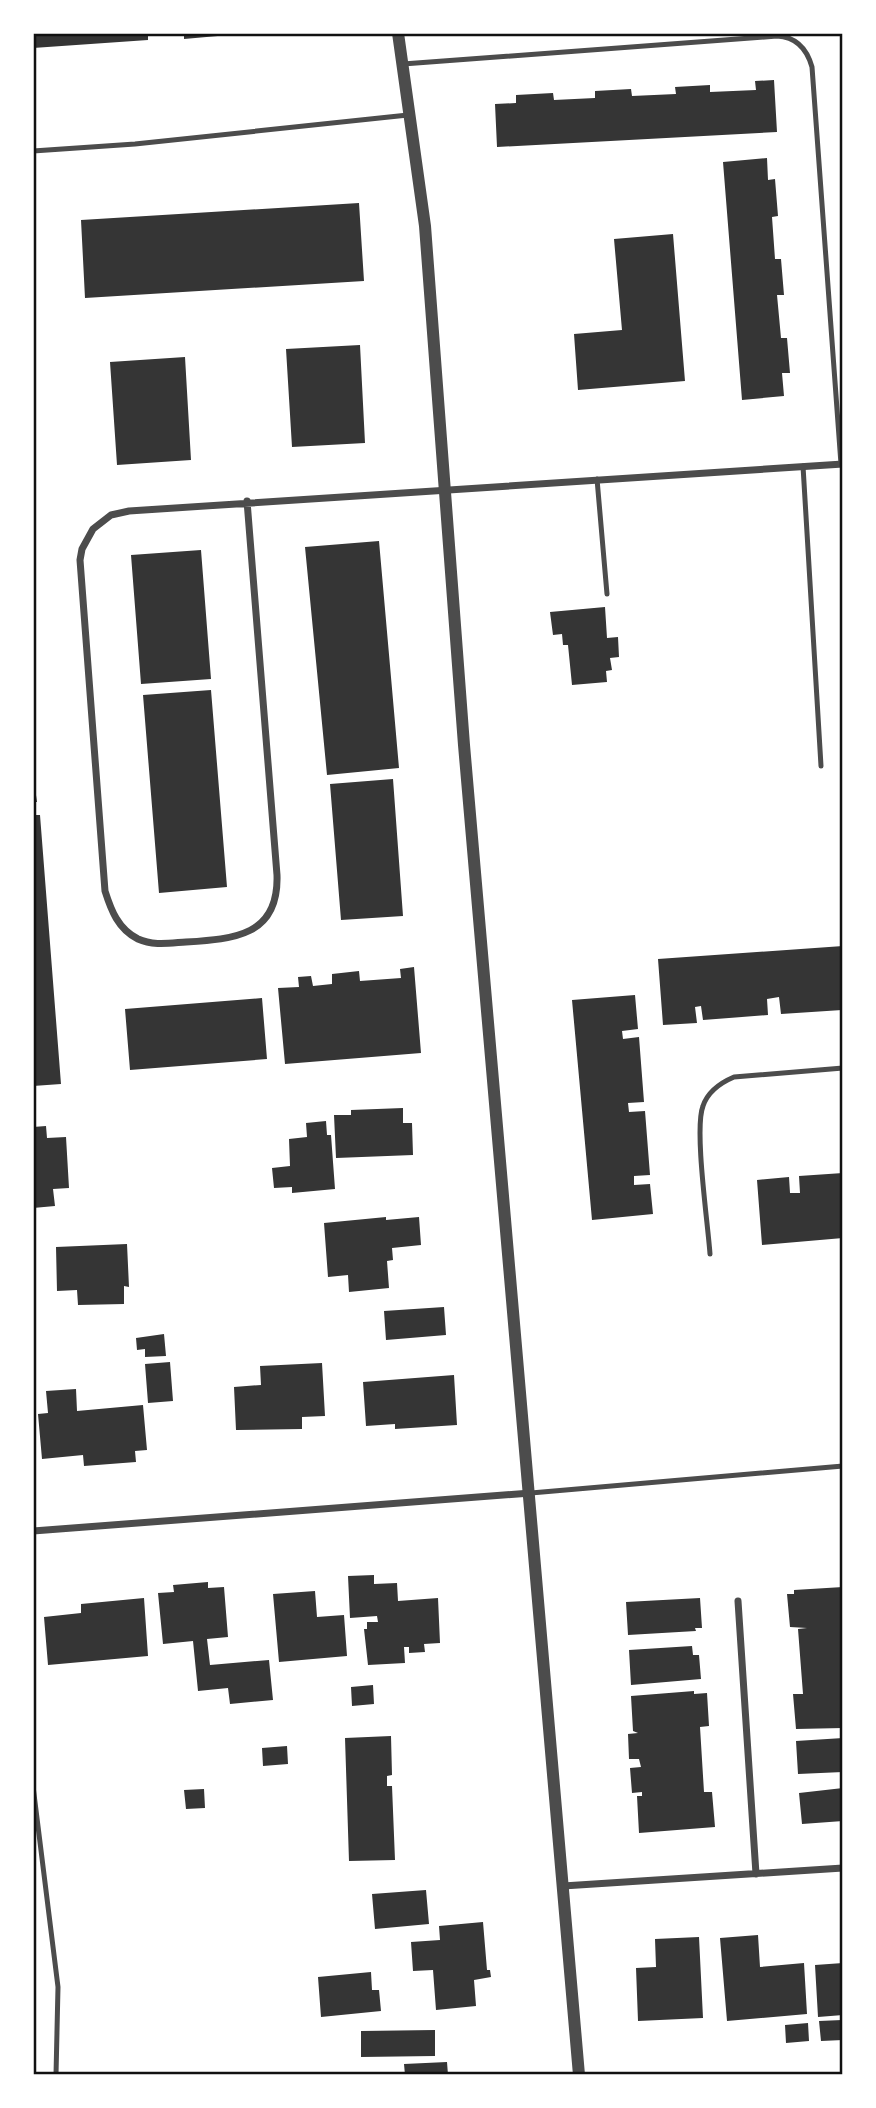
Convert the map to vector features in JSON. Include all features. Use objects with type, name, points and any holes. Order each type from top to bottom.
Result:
[{"type":"street","points":[[398,33],[425,226],[464,746],[531,1493],[579,2075]]},
{"type":"street","points":[[247,501],[277,875],[275,898],[259,925],[244,935],[229,939],[158,944],[140,940],[122,928],[112,913],[105,891],[80,561],[90,533],[101,521],[122,511],[247,501],[842,464]]},
{"type":"street","points":[[33,1531],[531,1493]]},
{"type":"street","points":[[738,1601],[755,1874]]},
{"type":"street","points":[[563,1886],[843,1868]]},
{"type":"lane","points":[[403,64],[777,36],[790,38],[801,45],[812,67],[842,464]]},
{"type":"lane","points":[[33,150],[135,144],[411,115]]},
{"type":"lane","points":[[803,466],[821,766]]},
{"type":"lane","points":[[597,479],[607,594]]},
{"type":"lane","points":[[710,1254],[700,1122],[708,1096],[720,1084],[734,1077],[843,1068]]},
{"type":"lane","points":[[531,1493],[843,1466]]},
{"type":"lane","points":[[33,1786],[58,1987],[56,2075]]},
{"type":"building","points":[[33,33],[148,33],[148,40],[33,48]]},
{"type":"building","points":[[184,33],[229,33],[229,35],[184,39]]},
{"type":"building","points":[[774,80],[777,132],[497,147],[495,104],[516,103],[516,95],[553,93],[554,100],[595,98],[595,91],[631,89],[632,96],[676,94],[675,87],[710,85],[710,92],[756,90],[755,81]]},
{"type":"building","points":[[767,158],[768,180],[775,179],[778,216],[772,217],[775,259],[781,259],[784,295],[777,295],[781,338],[787,338],[790,373],[782,373],[784,396],[742,400],[723,162]]},
{"type":"building","points":[[359,203],[364,281],[85,298],[81,220]]},
{"type":"building","points":[[673,234],[685,381],[578,390],[574,334],[622,330],[614,239]]},
{"type":"building","points":[[360,345],[365,443],[292,447],[286,349]]},
{"type":"building","points":[[185,357],[191,460],[117,465],[110,362]]},
{"type":"building","points":[[379,541],[399,768],[327,775],[305,547]]},
{"type":"building","points":[[201,550],[211,679],[141,684],[131,555]]},
{"type":"building","points":[[605,607],[607,638],[618,637],[619,657],[610,658],[612,670],[606,671],[607,682],[572,685],[568,645],[563,645],[562,634],[553,635],[550,612]]},
{"type":"building","points":[[211,690],[227,887],[159,893],[143,695]]},
{"type":"building","points":[[33,774],[37,802],[33,802]]},
{"type":"building","points":[[393,779],[403,916],[341,920],[330,784]]},
{"type":"building","points":[[33,815],[40,815],[61,1084],[33,1086]]},
{"type":"building","points":[[843,946],[842,1010],[781,1014],[779,997],[767,999],[768,1015],[703,1020],[701,1006],[695,1007],[697,1023],[663,1025],[658,959]]},
{"type":"building","points":[[414,967],[421,1053],[285,1064],[278,988],[299,987],[298,977],[311,976],[313,986],[332,984],[332,974],[359,971],[360,981],[401,978],[400,969]]},
{"type":"building","points":[[635,995],[638,1029],[622,1031],[623,1039],[639,1037],[644,1102],[628,1103],[629,1112],[645,1111],[650,1175],[634,1176],[634,1185],[650,1184],[653,1214],[592,1220],[572,1000]]},
{"type":"building","points":[[262,998],[267,1059],[130,1070],[125,1009]]},
{"type":"building","points":[[403,1108],[403,1123],[412,1123],[413,1155],[336,1158],[334,1115],[351,1115],[351,1110]]},
{"type":"building","points":[[326,1121],[327,1135],[331,1135],[335,1189],[292,1193],[292,1187],[274,1188],[272,1168],[290,1166],[289,1139],[307,1137],[306,1123]]},
{"type":"building","points":[[46,1126],[47,1138],[66,1137],[69,1188],[53,1189],[55,1206],[33,1208],[33,1127]]},
{"type":"building","points":[[843,1173],[843,1238],[762,1245],[757,1180],[789,1177],[790,1193],[800,1193],[799,1176]]},
{"type":"building","points":[[386,1217],[386,1220],[419,1217],[421,1245],[392,1248],[393,1260],[387,1261],[389,1288],[349,1292],[348,1275],[328,1277],[324,1223]]},
{"type":"building","points":[[127,1244],[129,1287],[124,1286],[124,1304],[78,1305],[77,1290],[57,1291],[56,1247]]},
{"type":"building","points":[[444,1307],[446,1335],[386,1340],[384,1311]]},
{"type":"building","points":[[164,1334],[166,1356],[145,1357],[145,1349],[137,1350],[136,1338]]},
{"type":"building","points":[[170,1362],[173,1401],[148,1403],[145,1364]]},
{"type":"building","points":[[322,1363],[325,1416],[302,1417],[302,1429],[236,1430],[234,1387],[261,1385],[260,1366]]},
{"type":"building","points":[[454,1375],[457,1425],[395,1429],[395,1424],[366,1426],[363,1382]]},
{"type":"building","points":[[76,1389],[77,1411],[143,1405],[147,1450],[135,1451],[136,1462],[84,1466],[83,1455],[42,1459],[38,1414],[48,1413],[46,1391]]},
{"type":"building","points":[[374,1575],[374,1584],[397,1583],[398,1601],[438,1598],[440,1643],[424,1644],[425,1652],[409,1653],[409,1647],[404,1647],[405,1663],[368,1665],[364,1629],[367,1629],[367,1622],[378,1622],[377,1616],[350,1618],[348,1576]]},
{"type":"building","points":[[208,1582],[208,1588],[224,1587],[228,1637],[207,1639],[210,1665],[269,1660],[273,1700],[230,1704],[228,1688],[198,1691],[193,1641],[163,1644],[158,1593],[174,1592],[173,1585]]},
{"type":"building","points":[[843,1587],[843,1728],[796,1729],[793,1694],[803,1694],[798,1629],[807,1628],[790,1627],[787,1594],[794,1594],[794,1590]]},
{"type":"building","points":[[315,1591],[317,1617],[344,1615],[347,1656],[279,1662],[273,1594]]},
{"type":"building","points":[[144,1598],[148,1656],[48,1665],[44,1617],[81,1613],[81,1604]]},
{"type":"building","points":[[700,1598],[702,1628],[695,1628],[696,1631],[628,1635],[626,1602]]},
{"type":"building","points":[[692,1646],[693,1655],[699,1655],[701,1679],[631,1685],[629,1650]]},
{"type":"building","points":[[373,1685],[374,1704],[352,1706],[351,1687]]},
{"type":"building","points":[[694,1691],[694,1694],[707,1693],[709,1726],[700,1727],[704,1792],[712,1792],[715,1827],[639,1833],[637,1796],[642,1796],[642,1792],[632,1793],[630,1768],[641,1767],[639,1759],[629,1759],[628,1734],[638,1733],[633,1731],[631,1696]]},
{"type":"building","points":[[391,1736],[392,1775],[387,1776],[387,1786],[392,1786],[395,1860],[349,1861],[345,1738]]},
{"type":"building","points":[[843,1738],[843,1772],[798,1774],[796,1741]]},
{"type":"building","points":[[287,1746],[288,1764],[263,1766],[262,1748]]},
{"type":"building","points":[[843,1788],[843,1821],[802,1824],[799,1793]]},
{"type":"building","points":[[204,1789],[205,1808],[186,1809],[184,1790]]},
{"type":"building","points":[[426,1890],[429,1924],[375,1929],[372,1894]]},
{"type":"building","points":[[483,1922],[487,1970],[490,1970],[491,1977],[474,1980],[476,2006],[436,2010],[433,1970],[413,1971],[411,1942],[440,1940],[439,1926]]},
{"type":"building","points":[[758,1935],[760,1967],[804,1963],[807,2014],[727,2021],[720,1938]]},
{"type":"building","points":[[699,1937],[703,2018],[638,2021],[636,1968],[656,1967],[655,1939]]},
{"type":"building","points":[[843,1963],[843,2015],[818,2017],[815,1965]]},
{"type":"building","points":[[371,1972],[372,1990],[379,1990],[381,2011],[321,2017],[318,1977]]},
{"type":"building","points":[[842,2020],[843,2040],[821,2041],[819,2021]]},
{"type":"building","points":[[808,2023],[809,2041],[786,2043],[785,2025]]},
{"type":"building","points":[[435,2030],[435,2056],[361,2057],[361,2031]]},
{"type":"building","points":[[447,2062],[448,2075],[405,2075],[404,2064]]}]
